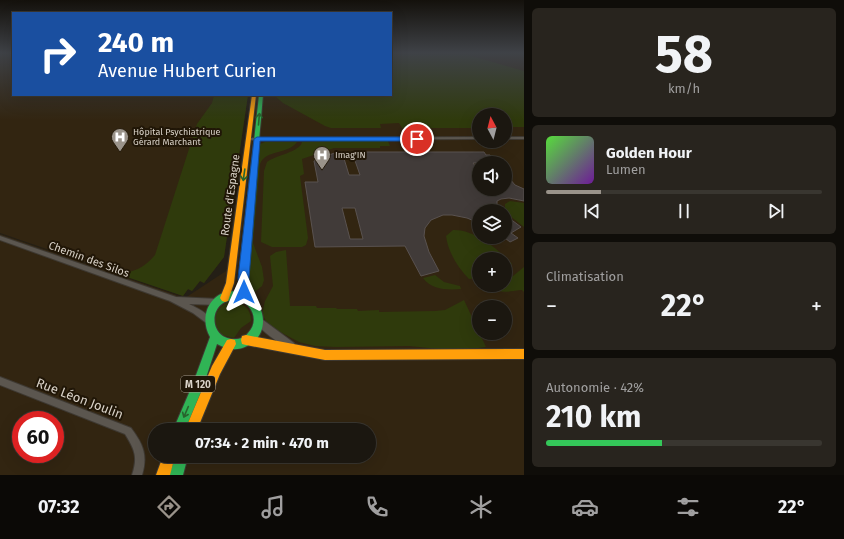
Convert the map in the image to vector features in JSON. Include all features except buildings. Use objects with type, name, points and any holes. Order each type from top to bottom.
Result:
[{"type":"main road","name":"Route d'Espagne","points":[[246,297],[244,278],[253,139],[254,96]]},
{"type":"main road","name":"Route d'Espagne","points":[[221,300],[230,283],[261,96]]},
{"type":"main road","points":[[232,296],[246,297],[253,302],[258,310],[259,321],[255,332],[246,340],[239,343],[231,344],[222,342],[215,337],[210,329],[209,320],[211,311],[221,300],[232,296]]},
{"type":"main road","name":"M 120","points":[[182,423],[215,337]]},
{"type":"main road","points":[[246,340],[264,341],[325,355],[524,354]]},
{"type":"main road","name":"M 120","points":[[194,423],[216,370],[231,344]]},
{"type":"main road","points":[[163,475],[167,463]]},
{"type":"main road","points":[[176,475],[180,463]]},
{"type":"street","points":[[253,139],[472,138]]},
{"type":"street","points":[[512,138],[524,138]]},
{"type":"street","name":"Chemin des Silos","points":[[0,238],[172,299],[196,310],[209,320]]},
{"type":"street","name":"Chemin des Silos","points":[[172,299],[221,300]]},
{"type":"street","points":[[259,321],[292,347]]},
{"type":"street","name":"Rue Léon Joulin","points":[[0,381],[128,431],[139,446],[141,457],[137,475]]},
{"type":"shaded area","name":"Hôpital Psychiatrique Gérard Marchant","points":[[0,75],[12,75],[12,96],[248,96],[224,257],[204,283],[200,281],[192,291],[188,289],[183,296],[0,233]]},
{"type":"shaded area","points":[[392,75],[524,75],[524,475],[0,475],[0,234],[185,298],[226,271],[251,96],[392,96]]},
{"type":"green space","points":[[392,75],[524,75],[524,127],[512,127],[512,108],[472,108],[472,128],[402,128],[399,123],[380,124],[381,128],[331,128],[283,103],[276,96],[392,96]]},
{"type":"green space","points":[[214,96],[248,96],[224,257],[204,283],[200,281],[192,291],[188,289],[183,296],[118,274],[138,269],[155,255],[197,124],[212,103]]},
{"type":"green space","points":[[366,140],[388,141],[390,146],[380,146],[380,148],[334,148],[302,159],[304,174],[300,176],[308,238],[306,245],[302,247],[272,247],[261,242],[264,171],[267,162],[292,151],[302,142]]},
{"type":"green space","points":[[265,142],[297,142],[288,149],[267,156],[260,164],[253,243],[262,267],[264,280],[262,286],[251,295],[247,284],[260,144]]},
{"type":"green space","points":[[510,201],[524,203],[524,227],[512,218],[512,204],[505,204]]},
{"type":"green space","points":[[453,230],[469,233],[472,234],[472,244],[490,244],[500,252],[472,252],[472,279],[469,279],[457,265],[451,254],[446,236]]},
{"type":"green space","points":[[286,250],[290,306],[357,309],[358,311],[379,310],[379,312],[435,311],[445,310],[464,300],[472,317],[472,340],[483,340],[486,347],[449,350],[409,346],[336,347],[315,346],[299,342],[269,326],[262,314],[265,301],[273,286],[270,256],[276,252]]},
{"type":"green space","points":[[524,267],[524,292],[522,290],[512,291],[513,276]]},
{"type":"green space","points":[[435,275],[444,282],[460,286],[461,289],[445,289],[435,287],[423,278]]},
{"type":"green space","points":[[228,302],[238,303],[245,306],[251,316],[251,321],[241,328],[234,338],[221,335],[214,326],[217,311],[221,306]]},
{"type":"traffic: fast","points":[[246,297],[243,278],[261,96]]},
{"type":"traffic: fast","points":[[234,295],[243,297],[254,306],[259,320],[257,329],[248,340],[234,345],[225,343],[214,334],[209,320],[211,311],[220,300],[234,295]]},
{"type":"traffic: fast","points":[[182,423],[215,337]]},
{"type":"traffic: fast","points":[[176,475],[180,463]]},
{"type":"traffic: slow","points":[[225,298],[230,283],[254,96]]},
{"type":"traffic: slow","points":[[246,340],[325,355],[524,354]]},
{"type":"traffic: slow","points":[[194,423],[216,370],[231,344]]},
{"type":"traffic: slow","points":[[163,475],[167,463]]},
{"type":"place","name":"Hôpital Psychiatrique Gérard Marchant","points":[[120,152]]},
{"type":"place","name":"Imag'IN","points":[[322,170]]},
{"type":"route","points":[[244,292],[243,284],[257,139],[417,139]]}]
